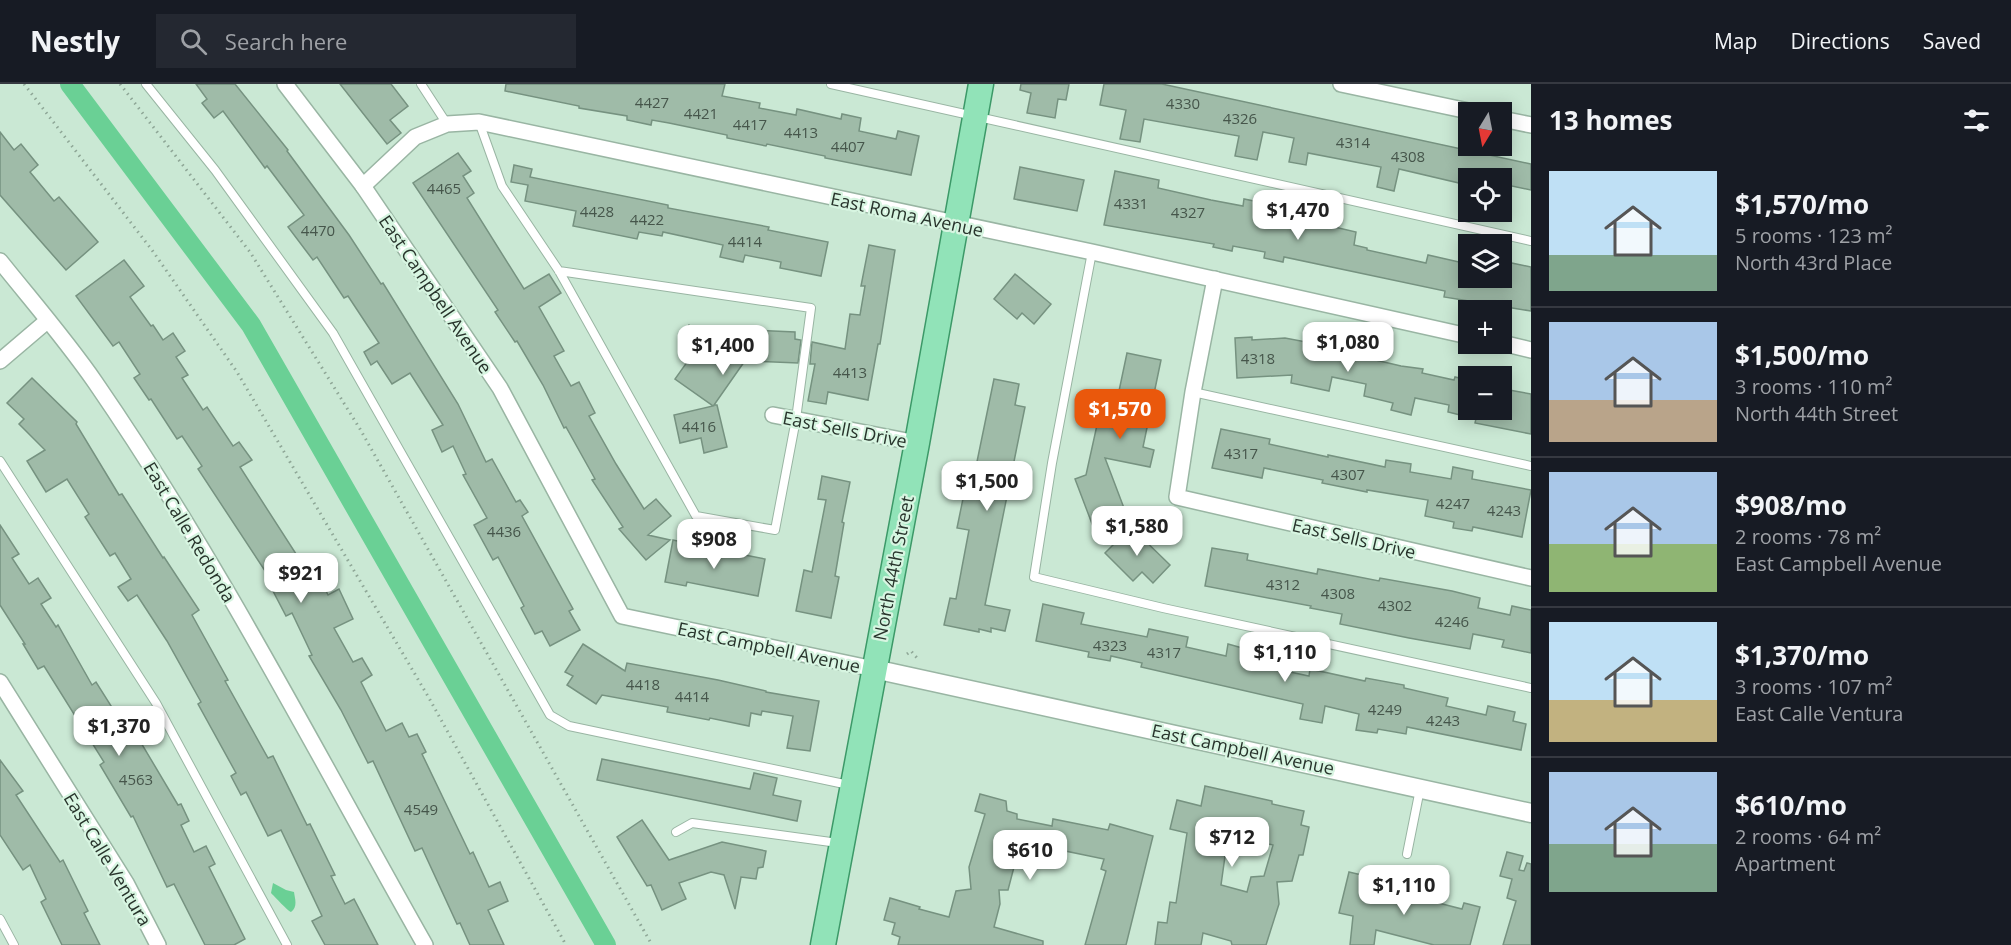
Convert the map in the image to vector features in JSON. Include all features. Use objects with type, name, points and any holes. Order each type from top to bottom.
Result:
[{"type":"main road","name":"North 44th Street","points":[[823,945],[917,443],[981,84]]},
{"type":"street","name":"East Campbell Avenue","points":[[285,84],[363,186],[500,388],[622,616],[1531,813]]},
{"type":"street","points":[[1341,84],[1458,109]]},
{"type":"street","points":[[1512,121],[1531,125]]},
{"type":"street","name":"East Roma Avenue","points":[[363,186],[415,137],[447,124],[479,122],[1092,252],[1458,334]]},
{"type":"street","name":"East Calle Redonda","points":[[0,261],[94,381],[173,501],[272,668],[425,945]]},
{"type":"street","points":[[1193,392],[1215,279]]},
{"type":"street","points":[[0,361],[47,321]]},
{"type":"street","points":[[1512,345],[1531,350]]},
{"type":"street","name":"East Sells Drive","points":[[1193,392],[1177,497],[1531,578]]},
{"type":"street","name":"East Sells Drive","points":[[773,415],[917,443]]},
{"type":"street","name":"East Calle Ventura","points":[[0,682],[126,883],[158,945]]},
{"type":"lane","points":[[146,84],[215,170],[333,333],[550,715],[569,726],[854,786]]},
{"type":"lane","points":[[421,84],[447,124]]},
{"type":"lane","points":[[831,84],[975,115],[1029,130],[1531,240]]},
{"type":"lane","points":[[479,122],[502,186],[559,271],[696,516],[775,530],[796,419],[811,308],[559,271]]},
{"type":"lane","points":[[1092,252],[1052,463],[1034,577],[1163,608],[1531,688]]},
{"type":"lane","points":[[1193,392],[1531,466]]},
{"type":"lane","points":[[0,460],[156,703],[287,945]]},
{"type":"lane","points":[[1407,854],[1420,788]]},
{"type":"lane","points":[[676,832],[692,823],[843,843]]},
{"type":"lane","points":[[0,919],[14,945]]},
{"type":"path","points":[[24,84],[152,250],[237,372],[429,698],[566,945]]},
{"type":"path","points":[[120,84],[250,252],[348,409],[652,945]]},
{"type":"path","points":[[907,654],[911,651],[919,660],[916,663]]},
{"type":"shaded area","points":[[273,883],[294,892],[295,905],[291,912],[271,893]]},
{"type":"building","points":[[196,84],[235,84],[288,150],[381,284],[383,283],[458,404],[486,462],[492,459],[516,502],[520,500],[528,512],[522,516],[573,609],[569,611],[580,630],[550,646],[542,631],[535,634],[521,608],[524,606],[498,557],[493,560],[474,525],[487,518],[463,475],[466,474],[453,446],[442,452],[432,430],[443,425],[410,373],[392,384],[377,361],[371,365],[364,352],[379,343],[348,296],[344,298],[317,257],[313,260],[288,227],[304,215],[267,166],[265,168],[223,111],[214,118],[202,103],[207,99]]},
{"type":"building","points":[[340,84],[391,84],[408,106],[390,120],[401,133],[387,144]]},
{"type":"building","points":[[506,84],[725,84],[722,96],[760,103],[759,108],[796,115],[797,109],[841,119],[842,114],[861,118],[859,131],[896,139],[898,131],[919,136],[911,175],[767,144],[766,146],[727,138],[727,135],[669,123],[652,120],[651,125],[627,120],[627,116],[505,91]]},
{"type":"building","points":[[1021,84],[1069,84],[1066,100],[1058,99],[1055,118],[1027,113],[1031,93],[1020,90]]},
{"type":"building","points":[[1104,84],[1162,84],[1458,148],[1458,156],[1494,156],[1531,164],[1531,190],[1512,186],[1512,168],[1458,168],[1458,183],[1399,169],[1394,191],[1377,187],[1381,167],[1308,153],[1306,165],[1289,162],[1294,138],[1263,132],[1257,160],[1235,156],[1239,136],[1144,119],[1140,142],[1120,139],[1126,110],[1100,105]]},
{"type":"building","points":[[0,132],[14,150],[21,144],[38,165],[30,172],[54,201],[59,197],[98,242],[66,270],[0,195]]},
{"type":"building","points":[[458,153],[471,171],[463,176],[474,193],[467,198],[524,289],[549,274],[561,293],[539,307],[564,351],[554,356],[571,386],[579,382],[595,413],[589,416],[616,464],[644,509],[656,499],[671,516],[648,535],[670,540],[646,560],[619,529],[623,527],[592,480],[595,479],[566,427],[564,428],[543,385],[517,341],[515,342],[495,312],[498,310],[413,183]]},
{"type":"building","points":[[514,165],[532,169],[530,177],[668,205],[668,208],[769,227],[768,230],[828,242],[821,276],[780,268],[781,262],[745,255],[743,262],[720,257],[723,245],[663,232],[662,236],[639,232],[637,239],[573,226],[576,211],[525,201],[528,185],[511,182]]},
{"type":"building","points":[[1020,167],[1084,180],[1077,211],[1014,199]]},
{"type":"building","points":[[1115,171],[1159,180],[1158,188],[1211,200],[1243,206],[1244,199],[1264,203],[1262,210],[1356,232],[1354,245],[1367,248],[1367,250],[1426,263],[1428,255],[1458,262],[1458,288],[1512,288],[1512,263],[1531,267],[1531,311],[1512,308],[1512,300],[1463,300],[1444,297],[1445,291],[1284,257],[1283,262],[1264,258],[1265,252],[1233,246],[1232,251],[1213,247],[1214,244],[1104,225]]},
{"type":"building","points":[[869,245],[895,250],[880,344],[878,344],[868,400],[828,392],[826,404],[808,401],[815,364],[810,364],[812,342],[845,349],[850,314],[860,315],[865,286],[861,286]]},
{"type":"building","points":[[124,260],[144,286],[130,297],[163,340],[173,333],[185,351],[176,357],[188,375],[182,378],[203,410],[207,407],[233,446],[239,442],[252,460],[240,467],[316,585],[322,582],[328,595],[339,589],[353,619],[334,628],[353,662],[362,658],[372,675],[361,682],[386,731],[402,723],[409,737],[417,734],[426,752],[422,754],[470,854],[473,852],[489,887],[500,882],[508,901],[488,910],[504,945],[470,945],[460,923],[457,924],[422,848],[415,851],[373,761],[368,763],[341,710],[309,656],[312,655],[292,613],[286,616],[273,591],[277,589],[198,469],[202,466],[182,436],[177,439],[134,378],[140,374],[119,342],[113,346],[76,296]]},
{"type":"building","points":[[1015,274],[1051,304],[1034,324],[1022,313],[1017,319],[994,299]]},
{"type":"building","points":[[689,325],[712,341],[719,331],[749,352],[750,330],[795,332],[795,339],[801,340],[798,363],[749,361],[749,355],[714,405],[717,405],[727,447],[704,453],[701,438],[680,443],[674,415],[713,406],[675,379],[695,351],[679,340]]},
{"type":"building","points":[[1252,337],[1252,340],[1285,338],[1338,348],[1337,351],[1401,366],[1423,369],[1422,373],[1454,380],[1455,377],[1458,378],[1458,414],[1448,412],[1449,405],[1415,398],[1411,415],[1391,410],[1393,403],[1364,396],[1366,384],[1332,377],[1329,391],[1291,383],[1292,375],[1237,378],[1235,338]]},
{"type":"building","points":[[1127,353],[1161,360],[1143,447],[1154,450],[1150,467],[1105,458],[1127,516],[1094,529],[1075,479],[1086,475],[1101,407],[1115,410]]},
{"type":"building","points":[[32,378],[77,422],[76,424],[119,495],[122,494],[199,610],[192,615],[228,680],[225,681],[268,758],[273,756],[307,825],[310,824],[335,875],[331,876],[345,904],[354,899],[378,945],[325,945],[312,921],[322,916],[281,830],[268,836],[246,792],[241,795],[231,776],[236,773],[198,704],[201,702],[167,641],[137,595],[128,601],[118,587],[131,579],[115,553],[110,556],[85,517],[89,514],[67,479],[46,492],[27,461],[45,450],[19,424],[24,419],[7,403]]},
{"type":"building","points":[[994,379],[1019,384],[1015,405],[1025,407],[985,605],[1010,610],[1005,631],[991,628],[991,632],[979,629],[979,632],[944,625],[950,598],[956,599],[969,530],[957,528],[966,484],[972,486]]},
{"type":"building","points":[[1512,391],[1531,394],[1531,434],[1475,423],[1476,420],[1512,420]]},
{"type":"building","points":[[1221,429],[1270,439],[1269,444],[1328,457],[1328,455],[1385,467],[1386,460],[1411,464],[1410,472],[1451,479],[1453,467],[1473,471],[1472,479],[1531,490],[1522,537],[1473,527],[1472,531],[1453,528],[1454,522],[1425,516],[1428,500],[1367,490],[1367,492],[1264,468],[1262,478],[1212,468]]},
{"type":"building","points":[[822,476],[850,482],[842,522],[844,523],[835,576],[839,577],[831,618],[796,611],[804,570],[812,572],[826,500],[818,499]]},
{"type":"building","points":[[0,525],[19,554],[12,558],[29,584],[38,578],[51,598],[41,604],[56,627],[58,625],[92,685],[96,682],[135,744],[140,741],[178,805],[181,804],[189,821],[181,825],[194,852],[206,846],[215,864],[209,867],[245,939],[234,945],[205,945],[174,884],[167,887],[133,816],[131,817],[100,765],[104,762],[44,666],[38,669],[23,644],[25,644],[0,605]]},
{"type":"building","points":[[1131,527],[1170,565],[1153,583],[1142,572],[1133,581],[1105,553]]},
{"type":"building","points":[[673,540],[695,545],[693,550],[728,557],[729,552],[765,559],[758,596],[687,582],[686,586],[665,582]]},
{"type":"building","points":[[1212,548],[1248,554],[1247,560],[1317,574],[1318,569],[1379,581],[1380,578],[1452,591],[1480,598],[1478,608],[1510,615],[1512,606],[1531,610],[1531,653],[1502,647],[1504,640],[1473,634],[1470,649],[1340,624],[1342,614],[1205,586]]},
{"type":"building","points":[[1043,604],[1084,613],[1081,624],[1147,637],[1149,629],[1188,637],[1186,647],[1226,656],[1228,644],[1246,649],[1243,662],[1309,676],[1310,669],[1365,681],[1366,678],[1404,685],[1404,688],[1448,698],[1446,706],[1486,715],[1488,706],[1515,712],[1513,721],[1526,724],[1521,750],[1407,727],[1406,734],[1378,729],[1377,733],[1356,730],[1359,714],[1325,706],[1322,723],[1300,719],[1303,704],[1141,667],[1142,663],[1111,656],[1110,661],[1088,657],[1089,652],[1036,641]]},
{"type":"building","points":[[583,644],[625,671],[627,663],[819,701],[810,751],[787,748],[793,716],[762,711],[761,715],[751,713],[749,726],[667,712],[668,707],[602,695],[596,704],[567,685],[573,676],[565,672]]},
{"type":"building","points":[[602,759],[750,789],[754,773],[777,778],[773,795],[801,801],[797,821],[597,780]]},
{"type":"building","points":[[0,760],[23,791],[16,795],[60,862],[63,860],[88,911],[84,913],[100,945],[62,945],[41,902],[46,899],[30,865],[23,870],[0,835]]},
{"type":"building","points":[[1205,786],[1272,801],[1272,804],[1304,811],[1301,825],[1309,827],[1303,855],[1299,855],[1292,881],[1277,882],[1279,904],[1266,945],[1232,945],[1231,941],[1203,933],[1201,945],[1155,945],[1158,922],[1167,923],[1170,902],[1176,903],[1187,833],[1170,829],[1177,800],[1201,806]],"holes":[[[1228,835],[1273,845],[1264,876],[1251,877],[1247,892],[1221,885]]]},
{"type":"building","points":[[980,794],[1006,801],[1007,811],[1017,814],[1017,819],[1052,826],[1053,819],[1108,830],[1110,824],[1153,836],[1126,945],[1085,945],[1106,871],[1101,869],[1104,859],[1065,851],[1063,863],[1045,859],[1046,855],[1019,848],[1008,890],[999,890],[1000,904],[994,927],[1043,941],[1043,945],[898,945],[900,937],[892,934],[895,923],[884,920],[890,898],[949,917],[956,891],[971,889],[969,867],[985,814],[975,811]]},
{"type":"building","points":[[642,820],[669,860],[722,842],[766,851],[763,867],[758,868],[756,879],[741,877],[735,909],[724,875],[711,872],[679,883],[686,899],[662,910],[651,885],[647,886],[617,837]]},
{"type":"building","points":[[1507,852],[1523,856],[1519,870],[1524,871],[1527,863],[1531,864],[1531,945],[1503,945],[1516,901],[1507,898],[1512,879],[1500,876]]},
{"type":"building","points":[[1349,872],[1366,876],[1365,882],[1411,894],[1411,896],[1462,909],[1464,903],[1480,907],[1470,945],[1434,945],[1376,930],[1374,945],[1350,945],[1353,916],[1339,913]]},
{"type":"waterway","points":[[70,84],[251,325],[606,945]]}]
